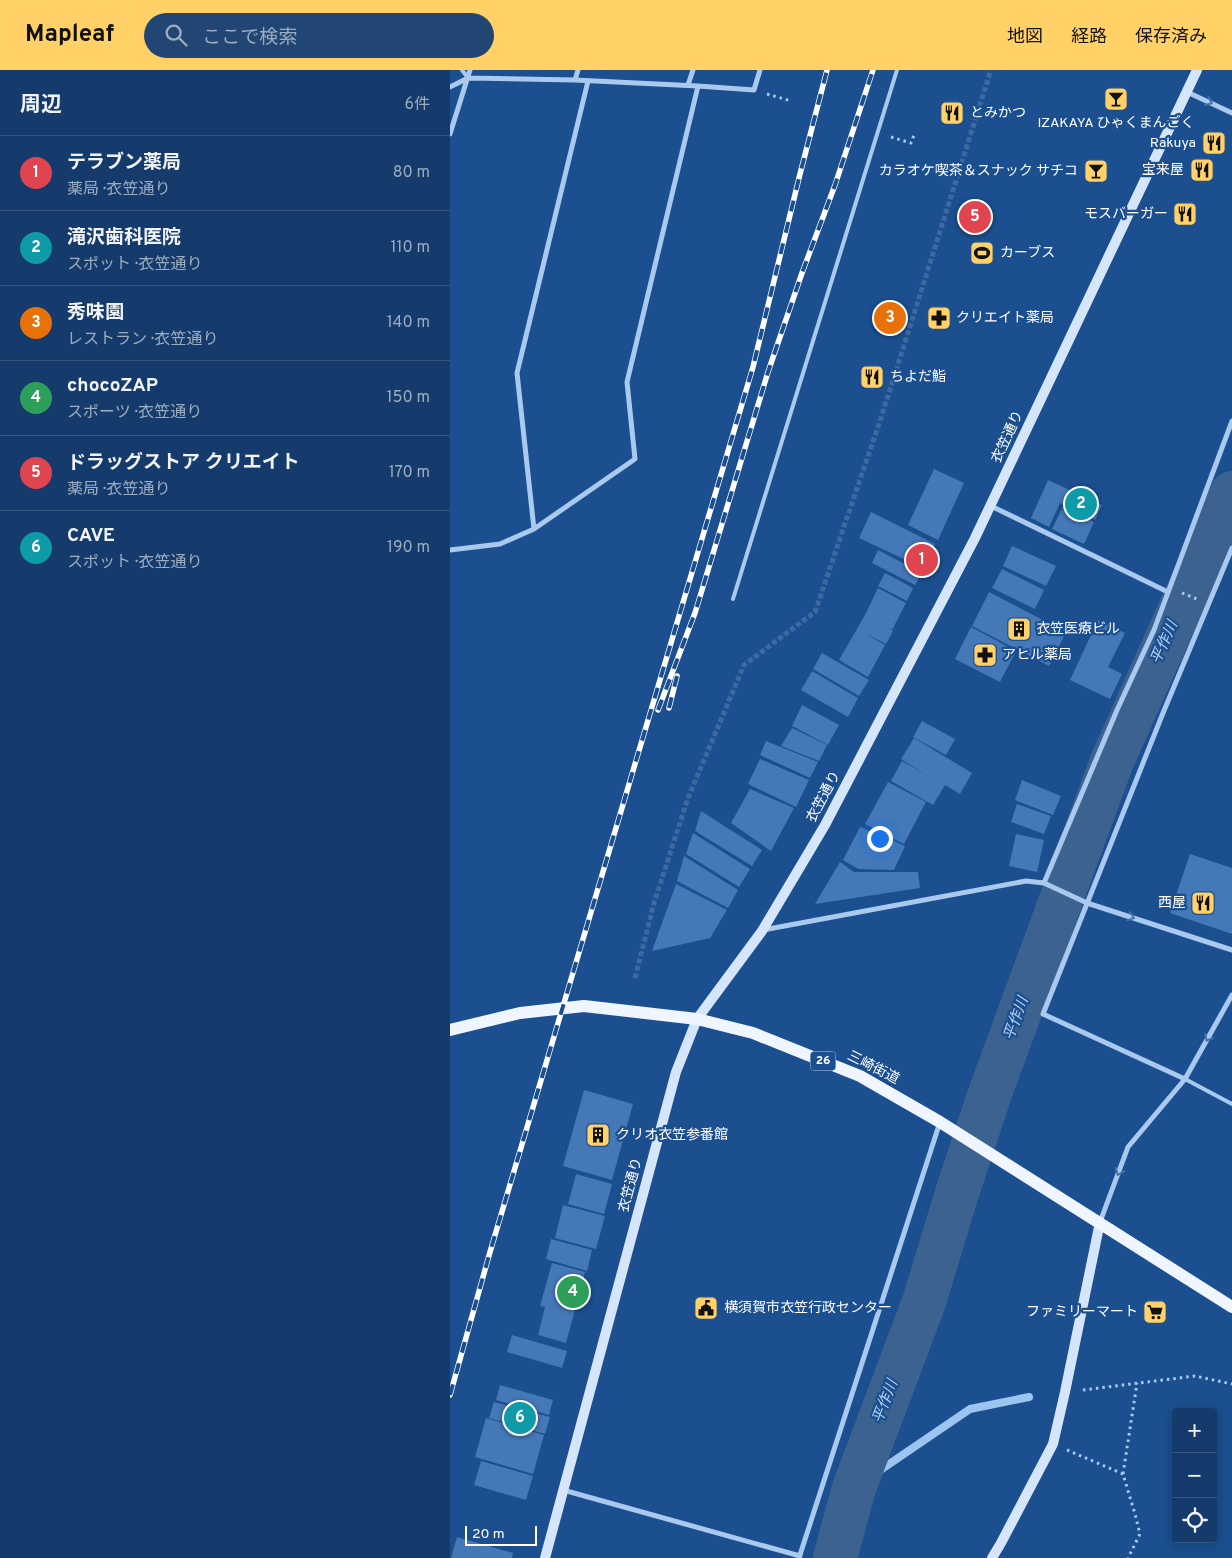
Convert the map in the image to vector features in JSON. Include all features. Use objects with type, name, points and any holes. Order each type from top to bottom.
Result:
[{"type":"main road","name":"三崎街道","points":[[450,1030],[520,1013],[584,1006],[697,1019],[753,1033],[860,1076],[941,1122],[1232,1308]]},
{"type":"street","points":[[450,134],[470,70]]},
{"type":"street","points":[[575,80],[578,70]]},
{"type":"street","points":[[688,85],[693,70]]},
{"type":"street","points":[[450,88],[468,78],[575,80],[754,90],[760,70]]},
{"type":"street","name":"衣笠通り","points":[[545,1558],[676,1072],[697,1019],[762,930],[825,825],[990,506],[1197,70]]},
{"type":"street","points":[[534,529],[517,373],[588,81]]},
{"type":"street","points":[[450,550],[500,544],[534,529],[634,459],[627,382],[698,86]]},
{"type":"street","points":[[1187,92],[1232,113]]},
{"type":"street","points":[[1044,883],[1117,710],[1154,630],[1232,421]]},
{"type":"street","points":[[990,506],[1168,590]]},
{"type":"street","points":[[1185,1079],[1043,1014],[1086,902],[1232,548]]},
{"type":"street","points":[[762,930],[1026,881],[1044,883],[1086,902],[1232,950]]},
{"type":"street","points":[[992,1558],[1053,1444],[1100,1222],[1128,1147],[1185,1079],[1232,995]]},
{"type":"street","points":[[563,1490],[799,1557],[941,1122]]},
{"type":"lane","points":[[462,70],[468,78]]},
{"type":"lane","points":[[733,599],[896,70]]},
{"type":"lane","points":[[1185,1079],[1232,1104]]},
{"type":"path","points":[[754,90],[791,101]]},
{"type":"path","points":[[877,133],[911,143],[914,135]]},
{"type":"path","points":[[1168,590],[1209,604]]},
{"type":"path","points":[[1065,1392],[1195,1376],[1232,1384]]},
{"type":"path","points":[[1128,1558],[1140,1534],[1122,1474],[1137,1383]]},
{"type":"path","points":[[1053,1444],[1122,1474]]},
{"type":"building","points":[[934,469],[964,483],[938,540],[908,525]]},
{"type":"building","points":[[1048,480],[1102,505],[1095,520],[1060,503],[1049,527],[1031,518]]},
{"type":"building","points":[[1063,507],[1094,522],[1084,544],[1052,529]]},
{"type":"building","points":[[871,512],[935,544],[923,568],[859,538]]},
{"type":"building","points":[[1012,546],[1056,566],[1046,586],[1003,566]]},
{"type":"building","points":[[878,550],[922,573],[915,585],[872,563]]},
{"type":"building","points":[[1002,569],[1044,590],[1035,609],[992,588]]},
{"type":"building","points":[[885,573],[913,588],[907,601],[878,586]]},
{"type":"building","points":[[878,588],[906,603],[892,630],[882,625],[893,631],[886,644],[866,634],[885,645],[868,677],[839,660]]},
{"type":"building","name":"衣笠医療ビル","points":[[989,592],[1066,632],[1049,666],[972,626]]},
{"type":"building","points":[[1098,620],[1125,633],[1108,667],[1122,674],[1110,699],[1070,680]]},
{"type":"building","name":"アヒル薬局","points":[[971,627],[1016,651],[1000,682],[955,659]]},
{"type":"building","points":[[822,653],[869,680],[859,696],[813,669]]},
{"type":"building","points":[[812,671],[858,698],[848,717],[801,690]]},
{"type":"building","points":[[802,705],[839,725],[828,745],[792,726]]},
{"type":"building","points":[[922,721],[955,739],[946,755],[913,737]]},
{"type":"building","points":[[792,728],[827,745],[819,761],[781,746]]},
{"type":"building","points":[[914,738],[972,773],[960,794],[945,785],[933,805],[891,781],[902,761],[925,774],[901,759]]},
{"type":"building","points":[[766,741],[818,762],[810,778],[760,755]]},
{"type":"building","points":[[760,759],[809,780],[796,807],[748,784]]},
{"type":"building","points":[[1022,780],[1061,796],[1053,815],[1015,800]]},
{"type":"building","points":[[888,782],[926,802],[904,844],[865,824]]},
{"type":"building","points":[[750,789],[794,808],[771,851],[731,823]]},
{"type":"building","points":[[1017,804],[1051,816],[1044,834],[1011,822]]},
{"type":"building","points":[[701,811],[762,850],[752,866],[695,831]]},
{"type":"building","points":[[860,827],[905,846],[894,870],[858,869],[843,860]]},
{"type":"building","points":[[693,833],[750,869],[739,887],[686,854]]},
{"type":"building","points":[[1016,834],[1044,840],[1037,872],[1009,866]]},
{"type":"building","points":[[1190,854],[1232,868],[1232,934],[1170,913]]},
{"type":"building","points":[[684,856],[738,890],[728,908],[677,881]]},
{"type":"building","points":[[840,862],[854,872],[918,872],[920,888],[815,904]]},
{"type":"building","points":[[676,884],[727,910],[710,938],[652,951]]},
{"type":"building","name":"クリオ衣笠参番館","points":[[584,1090],[633,1104],[612,1180],[563,1166]]},
{"type":"building","points":[[576,1174],[612,1184],[604,1214],[568,1204]]},
{"type":"building","points":[[563,1205],[605,1216],[596,1249],[555,1238]]},
{"type":"building","points":[[551,1239],[592,1250],[587,1271],[546,1259]]},
{"type":"building","points":[[552,1263],[585,1272],[566,1343],[538,1335],[545,1307],[540,1306]]},
{"type":"building","points":[[512,1335],[567,1351],[562,1368],[507,1352]]},
{"type":"building","points":[[500,1385],[553,1400],[549,1415],[496,1400]]},
{"type":"building","points":[[494,1402],[550,1417],[545,1434],[489,1418]]},
{"type":"building","points":[[486,1418],[544,1435],[533,1474],[475,1457]]},
{"type":"building","points":[[481,1461],[533,1476],[526,1500],[474,1485]]},
{"type":"building","points":[[457,1537],[513,1553],[512,1558],[451,1558]]},
{"type":"waterway","name":"平作川","points":[[835,1558],[854,1488],[924,1302],[989,1096],[1112,761],[1232,493]]},
{"type":"waterway","points":[[854,1488],[970,1409],[1029,1397]]},
{"type":"tunnel","points":[[635,978],[654,903],[688,798],[744,665],[815,612],[881,418],[991,70]]},
{"type":"railway","points":[[450,1395],[490,1252],[753,367],[827,70]]},
{"type":"railway","points":[[658,710],[695,613],[768,372],[835,185],[873,70]]},
{"type":"railway","points":[[669,708],[677,676]]},
{"type":"place","name":"IZAKAYA ひゃくまんごく","points":[[1116,99]]},
{"type":"place","name":"とみかつ","points":[[952,113]]},
{"type":"place","name":"Rakuya","points":[[1214,143]]},
{"type":"place","name":"宝来屋","points":[[1202,170]]},
{"type":"place","name":"カラオケ喫茶＆スナック サチコ","points":[[1096,171]]},
{"type":"place","name":"モスバーガー","points":[[1185,214]]},
{"type":"place","name":"ドラッグストア クリエイト","points":[[975,217]]},
{"type":"place","name":"カーブス","points":[[982,253]]},
{"type":"place","name":"秀味園","points":[[890,318]]},
{"type":"place","name":"クリエイト薬局","points":[[939,318]]},
{"type":"place","name":"ちよだ鮨","points":[[872,377]]},
{"type":"place","name":"滝沢歯科医院","points":[[1081,504]]},
{"type":"place","name":"テラブン薬局","points":[[922,560]]},
{"type":"place","name":"衣笠医療ビル","points":[[1019,629]]},
{"type":"place","name":"アヒル薬局","points":[[985,655]]},
{"type":"place","name":"西屋","points":[[1203,903]]},
{"type":"place","name":"クリオ衣笠参番館","points":[[598,1135]]},
{"type":"place","name":"chocoZAP","points":[[573,1292]]},
{"type":"place","name":"横須賀市衣笠行政センター","points":[[706,1308]]},
{"type":"place","name":"ファミリーマート","points":[[1155,1312]]},
{"type":"place","name":"CAVE","points":[[520,1418]]}]
